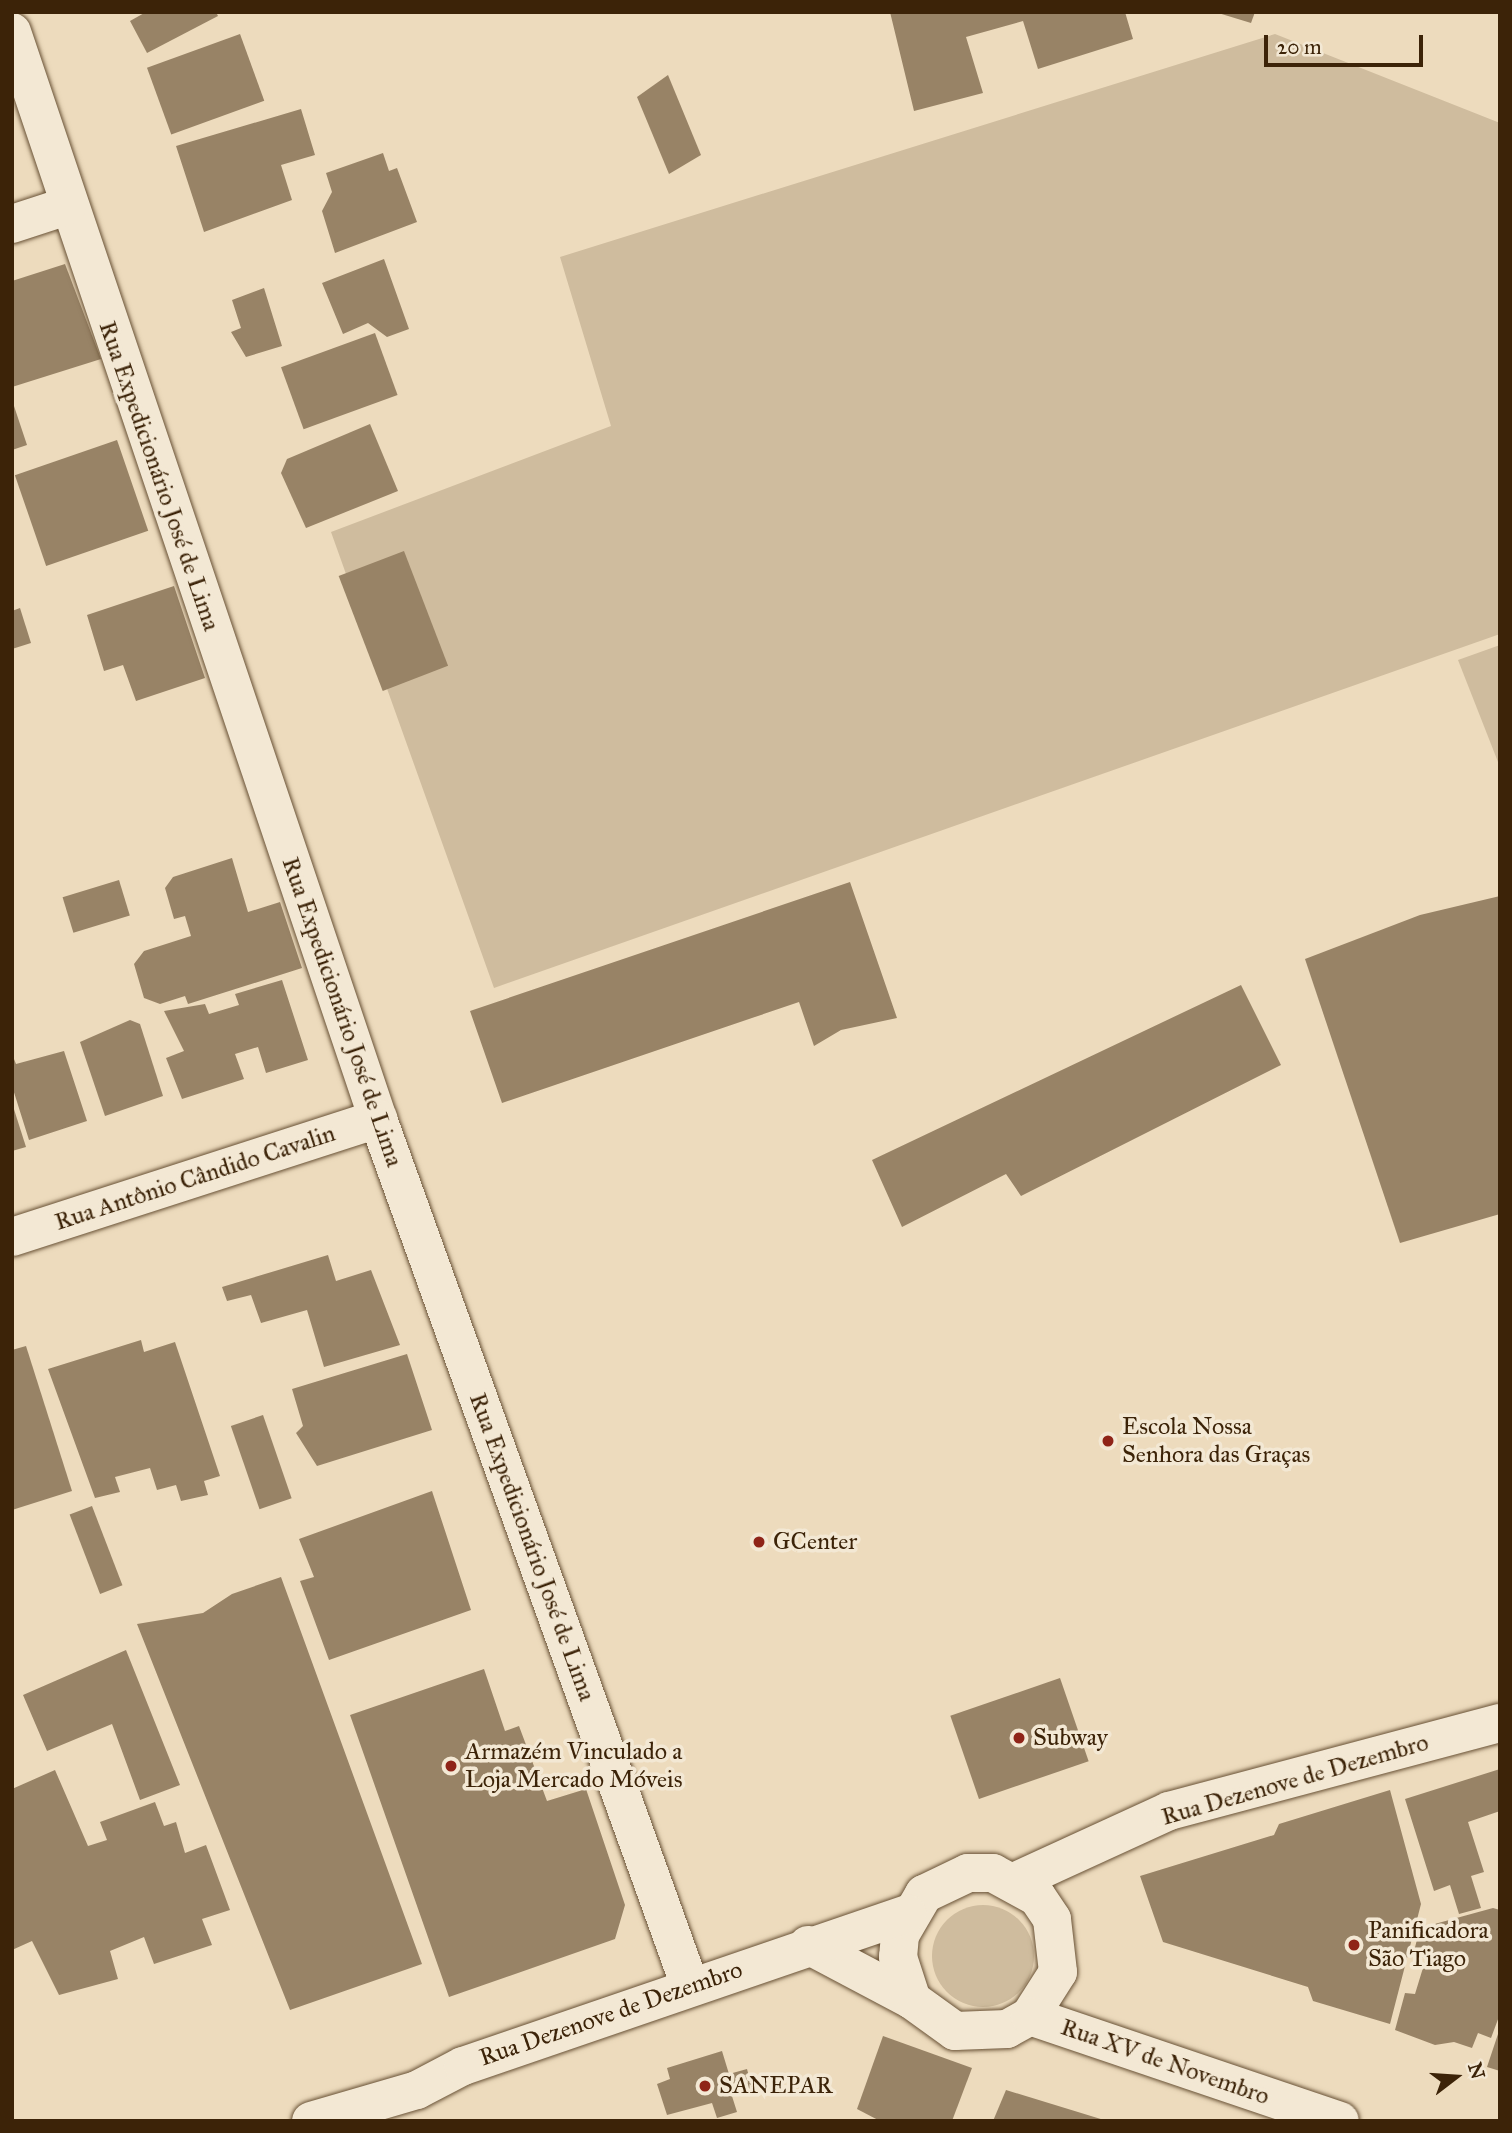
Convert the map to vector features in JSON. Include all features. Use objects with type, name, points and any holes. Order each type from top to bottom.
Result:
[{"type":"street","name":"Rua Expedicionário José de Lima","points":[[12,32],[67,206],[378,1119],[690,1986]]},
{"type":"street","points":[[12,224],[67,206]]},
{"type":"street","name":"Rua Antônio Cândido Cavalin","points":[[12,1237],[378,1119]]},
{"type":"street","name":"Rua Dezenove de Dezembro","points":[[1016,1881],[1170,1811],[1500,1723]]},
{"type":"street","points":[[808,1945],[912,2000],[955,2031],[981,2035],[1030,2016],[1058,1972],[1059,1945],[1052,1919],[1016,1881],[993,1873],[944,1880],[908,1914],[898,1957],[912,2000]]},
{"type":"street","name":"Rua Dezenove de Dezembro","points":[[311,2121],[417,2090],[463,2066],[808,1945],[908,1914]]},
{"type":"street","name":"Rua XV de Novembro","points":[[1030,2016],[1340,2121]]},
{"type":"street","name":"Rua Dezenove de Dezembro","points":[[387,2121],[417,2090]]},
{"type":"shaded area","points":[[1275,34],[1500,123],[1500,634],[494,988],[331,532],[611,426],[560,257]]},
{"type":"shaded area","points":[[1500,645],[1500,767],[1458,660]]},
{"type":"shaded area","points":[[983,1905],[1003,1909],[1019,1920],[1030,1936],[1034,1956],[1030,1976],[1019,1992],[1003,2003],[983,2007],[963,2003],[947,1992],[936,1976],[932,1956],[936,1936],[947,1920],[963,1909]]},
{"type":"building","points":[[146,12],[216,12],[218,16],[147,53],[130,21]]},
{"type":"building","points":[[890,12],[1125,12],[1133,39],[1038,69],[1023,21],[966,37],[983,93],[914,111]]},
{"type":"building","points":[[1215,12],[1255,12],[1251,23]]},
{"type":"building","points":[[240,34],[264,101],[171,135],[147,68]]},
{"type":"building","points":[[668,75],[701,155],[669,174],[637,97]]},
{"type":"building","points":[[301,109],[315,155],[281,165],[292,200],[204,232],[176,146]]},
{"type":"building","points":[[383,153],[389,171],[397,168],[417,222],[335,253],[322,211],[332,192],[326,173]]},
{"type":"building","points":[[384,259],[409,329],[387,337],[368,323],[343,334],[322,283]]},
{"type":"building","points":[[65,264],[101,359],[12,387],[12,281]]},
{"type":"building","points":[[264,288],[282,346],[246,357],[231,332],[241,328],[232,300]]},
{"type":"building","points":[[375,333],[398,395],[304,429],[281,367]]},
{"type":"building","points":[[12,400],[27,445],[12,450]]},
{"type":"building","points":[[370,424],[398,491],[306,528],[281,473],[287,459]]},
{"type":"building","points":[[117,440],[148,531],[46,566],[15,475]]},
{"type":"building","points":[[404,551],[448,666],[383,691],[339,576]]},
{"type":"building","points":[[174,586],[205,678],[136,701],[123,665],[104,671],[87,615]]},
{"type":"building","points":[[20,608],[31,643],[12,649],[12,611]]},
{"type":"building","points":[[232,858],[248,912],[280,902],[302,968],[188,1004],[185,996],[160,1004],[144,998],[134,964],[144,951],[191,936],[185,916],[174,919],[165,888],[173,877]]},
{"type":"building","points":[[119,880],[130,915],[73,933],[63,897]]},
{"type":"building","points":[[850,882],[897,1018],[841,1030],[814,1046],[799,1002],[502,1103],[470,1011]]},
{"type":"building","points":[[1500,896],[1500,1214],[1400,1243],[1305,959],[1420,915]]},
{"type":"building","points":[[282,980],[308,1060],[266,1073],[258,1047],[235,1054],[244,1079],[182,1099],[166,1058],[184,1051],[164,1011],[205,1004],[209,1014],[239,1005],[235,994]]},
{"type":"building","points":[[1241,985],[1281,1065],[1021,1196],[1006,1174],[902,1227],[872,1160]]},
{"type":"building","points":[[130,1020],[140,1024],[163,1096],[105,1116],[80,1042]]},
{"type":"building","points":[[64,1051],[87,1121],[29,1140],[12,1086],[12,1054],[16,1064]]},
{"type":"building","points":[[12,1103],[26,1147],[12,1151]]},
{"type":"building","points":[[328,1255],[336,1281],[371,1270],[400,1345],[324,1367],[307,1310],[261,1323],[251,1295],[227,1301],[222,1287]]},
{"type":"building","points":[[141,1340],[144,1352],[175,1342],[220,1476],[204,1481],[208,1495],[181,1501],[176,1485],[157,1490],[150,1468],[115,1477],[120,1492],[95,1498],[48,1369]]},
{"type":"building","points":[[26,1346],[72,1491],[12,1510],[12,1350]]},
{"type":"building","points":[[407,1354],[432,1430],[317,1466],[296,1433],[303,1426],[292,1389]]},
{"type":"building","points":[[263,1415],[292,1498],[260,1509],[231,1426]]},
{"type":"building","points":[[432,1491],[471,1610],[329,1660],[300,1581],[314,1577],[299,1539]]},
{"type":"building","points":[[92,1506],[122,1585],[100,1594],[70,1515]]},
{"type":"building","points":[[281,1577],[422,1964],[290,2010],[137,1624],[203,1613],[232,1594]]},
{"type":"building","points":[[126,1650],[180,1785],[140,1800],[112,1724],[47,1751],[23,1695]]},
{"type":"building","points":[[484,1669],[505,1731],[519,1726],[547,1801],[586,1789],[625,1905],[615,1939],[449,1997],[350,1715]]},
{"type":"building","name":"Subway","points":[[1060,1678],[1089,1761],[979,1799],[950,1716]]},
{"type":"building","points":[[1500,1769],[1500,1811],[1468,1822],[1484,1872],[1471,1876],[1481,1908],[1459,1914],[1450,1885],[1434,1891],[1405,1799]]},
{"type":"building","points":[[55,1770],[88,1846],[107,1840],[100,1822],[155,1802],[164,1826],[176,1822],[185,1853],[206,1845],[230,1910],[202,1919],[212,1945],[154,1964],[144,1937],[110,1951],[118,1979],[59,1995],[32,1941],[12,1950],[12,1789]]},
{"type":"building","name":"Panificadora São Tiago","points":[[1390,1790],[1421,1904],[1390,2024],[1313,2001],[1308,1987],[1163,1942],[1140,1876],[1274,1835],[1279,1824]]},
{"type":"building","points":[[1493,1908],[1500,1910],[1500,2014],[1491,2038],[1478,2033],[1472,2048],[1454,2042],[1435,2045],[1395,2030],[1405,1993],[1415,1994],[1426,1958],[1413,1955],[1420,1928]]},
{"type":"building","points":[[1500,2031],[1500,2071],[1487,2067]]},
{"type":"building","points":[[883,2036],[972,2068],[952,2121],[880,2121],[857,2109]]},
{"type":"building","name":"SANEPAR","points":[[722,2051],[729,2074],[747,2069],[752,2088],[731,2093],[737,2112],[717,2118],[712,2103],[667,2115],[657,2084],[670,2079],[667,2068]]},
{"type":"building","points":[[1006,2090],[1104,2120],[1104,2121],[993,2121]]},
{"type":"place","name":"Escola Nossa Senhora das Graças","points":[[1108,1441]]},
{"type":"place","name":"GCenter","points":[[759,1542]]},
{"type":"place","name":"Subway","points":[[1019,1738]]},
{"type":"place","name":"Armazém Vinculado a Loja Mercado Móveis","points":[[451,1766]]},
{"type":"place","name":"Panificadora São Tiago","points":[[1354,1945]]},
{"type":"place","name":"SANEPAR","points":[[705,2086]]}]
